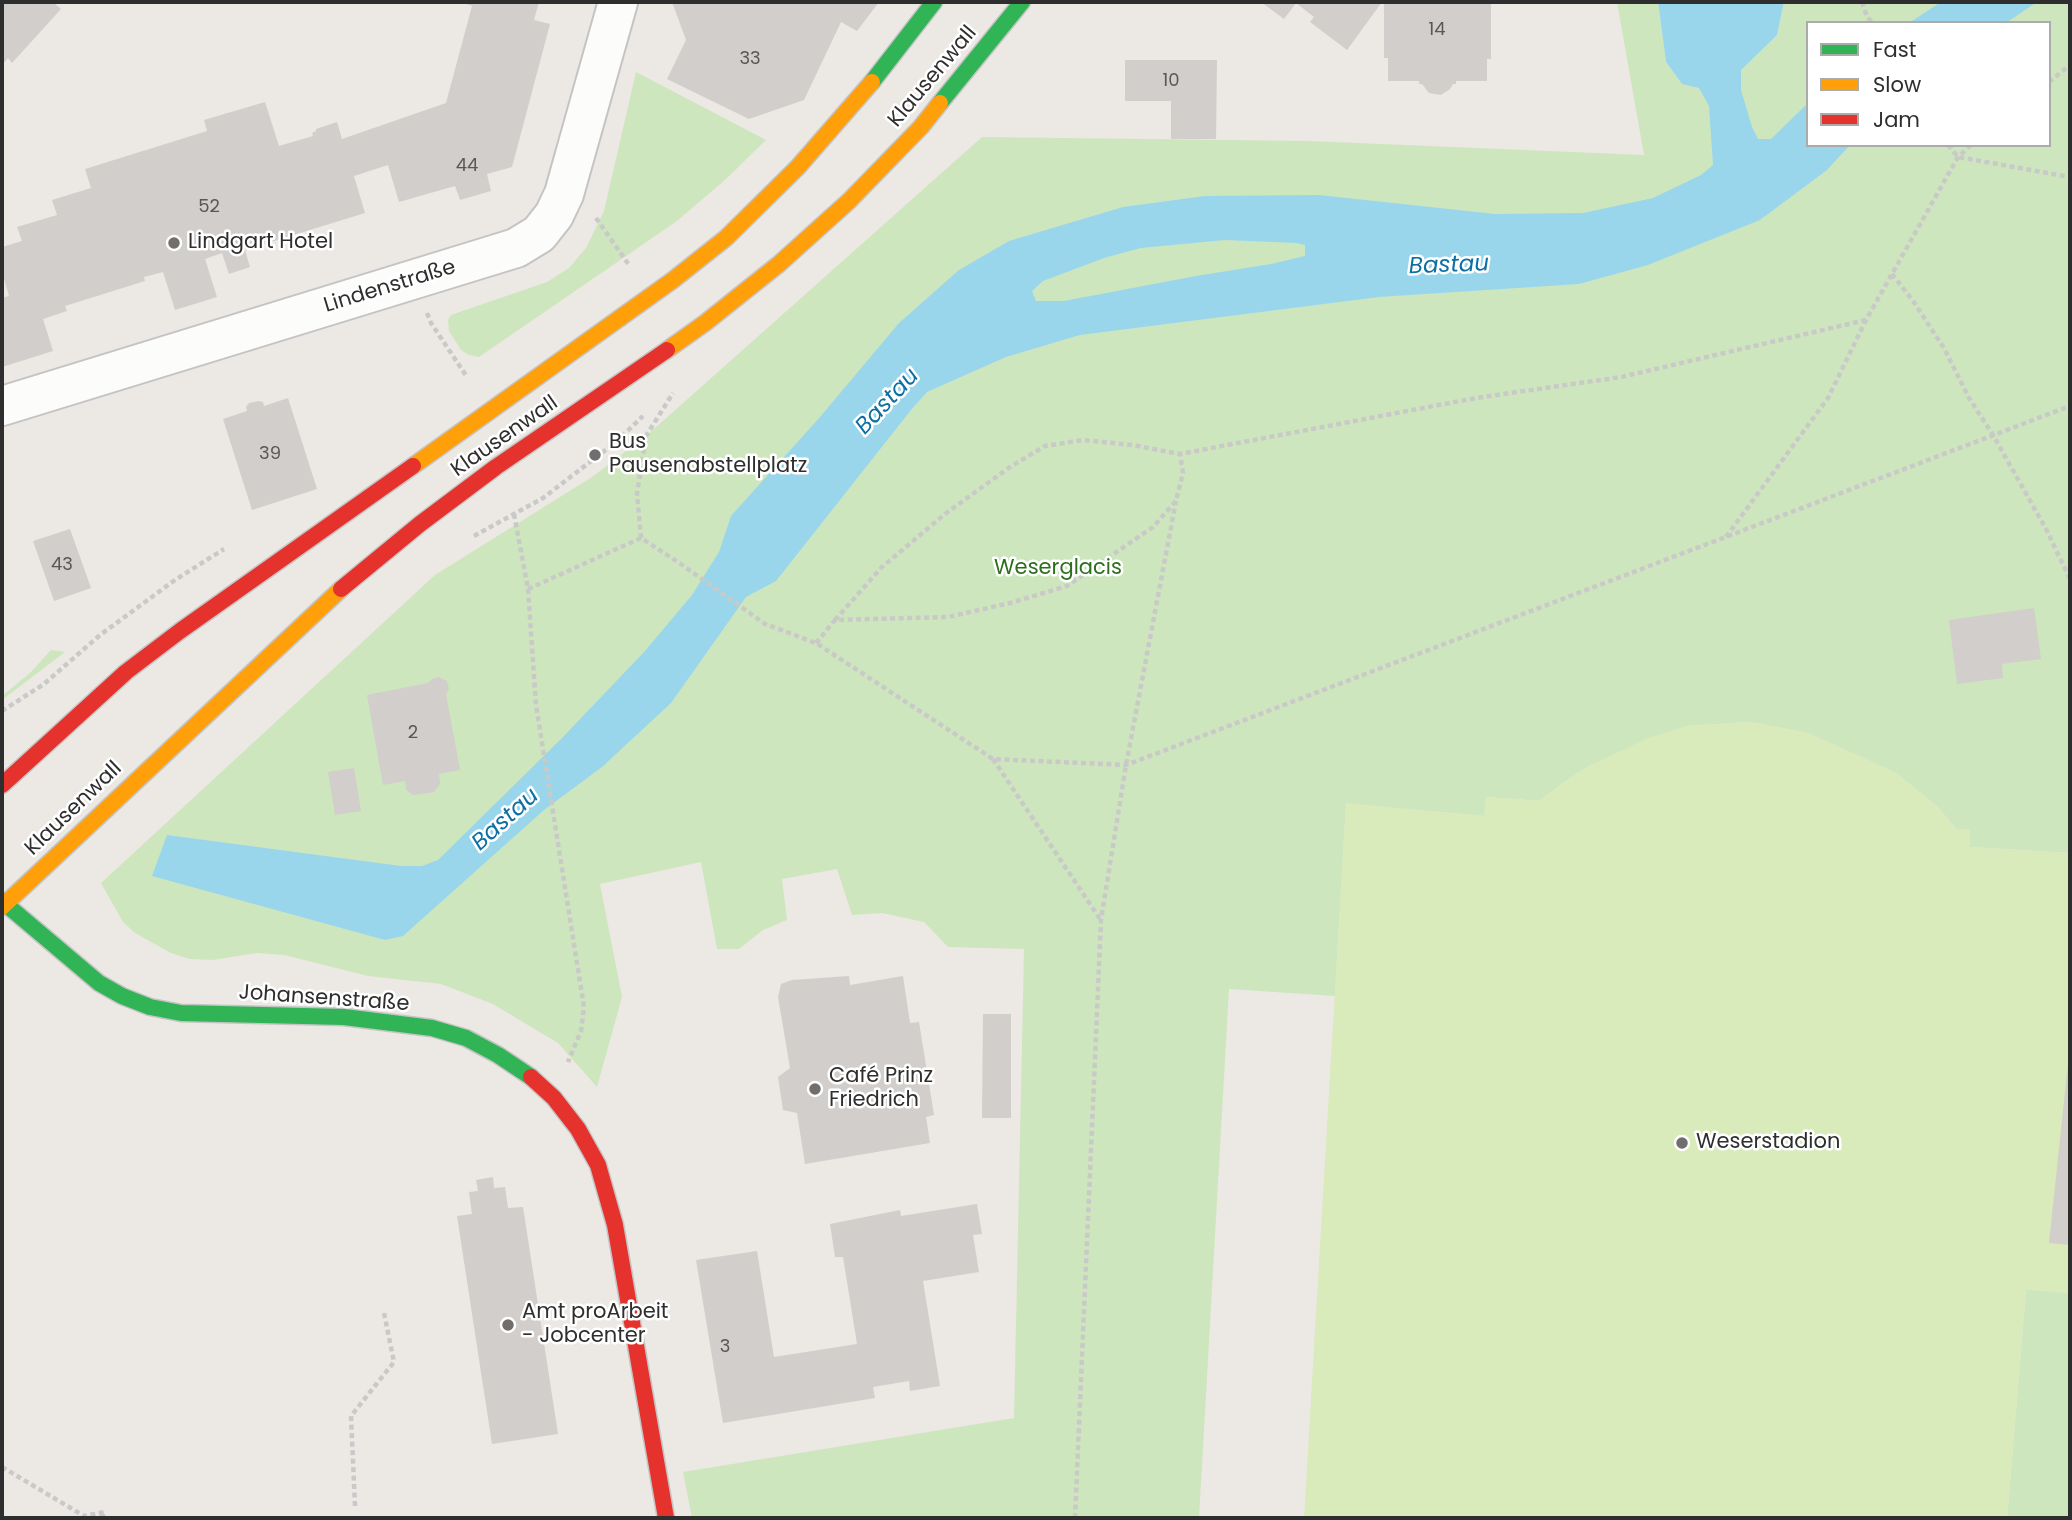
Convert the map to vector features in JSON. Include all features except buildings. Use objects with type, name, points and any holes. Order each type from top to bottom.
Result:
[{"type":"main road","name":"Klausenwall","points":[[2,785],[126,672],[180,631],[491,412],[673,280],[726,238],[799,167],[856,102],[934,2]]},
{"type":"main road","name":"Klausenwall","points":[[3,904],[325,601],[496,467],[622,383],[705,323],[779,264],[849,201],[921,127],[1022,2]]},
{"type":"main road","name":"Johansenstraße","points":[[3,904],[99,982],[122,996],[150,1007],[181,1013],[344,1017],[432,1028],[466,1038],[498,1055],[527,1074],[554,1098],[578,1129],[598,1165],[615,1225],[666,1518]]},
{"type":"street","name":"Lindenstraße","points":[[2,406],[516,248],[539,234],[554,215],[564,194],[618,2]]},
{"type":"path","points":[[1862,2],[1871,21]]},
{"type":"path","points":[[2051,80],[2070,65]]},
{"type":"path","points":[[1950,147],[1958,157],[2070,177]]},
{"type":"path","points":[[1725,538],[1828,398],[1866,320],[1958,157],[1969,147]]},
{"type":"path","points":[[564,194],[591,211],[630,265],[619,273]]},
{"type":"path","points":[[1892,274],[1944,348],[1969,398],[2046,529],[2070,579]]},
{"type":"path","points":[[416,279],[430,323],[467,377]]},
{"type":"path","points":[[816,643],[882,567],[945,514],[1010,467],[1045,446],[1083,440],[1180,454],[1476,398],[1621,377],[1866,320]]},
{"type":"path","points":[[458,385],[478,369]]},
{"type":"path","points":[[641,538],[637,494],[646,436],[675,390]]},
{"type":"path","points":[[993,759],[1126,765],[2070,406]]},
{"type":"path","points":[[1074,1518],[1101,920],[1126,765],[1183,473],[1180,454]]},
{"type":"path","points":[[835,620],[948,617],[1067,586],[1153,527],[1176,501]]},
{"type":"path","points":[[514,514],[528,589],[536,705],[584,1007],[581,1031],[554,1098]]},
{"type":"path","points":[[641,538],[765,624],[816,643],[993,759],[1101,920]]},
{"type":"path","points":[[528,589],[641,538]]},
{"type":"path","points":[[2,710],[44,684],[100,635],[226,547]]},
{"type":"path","points":[[355,1506],[351,1416],[394,1362],[384,1313]]},
{"type":"path","points":[[2,1467],[84,1516],[105,1512],[101,1518]]},
{"type":"green space","name":"Weserglacis","points":[[1617,2],[1658,2],[1666,62],[1682,84],[1777,35],[1784,2],[2070,2],[2070,853],[1970,847],[1939,808],[1896,773],[1808,733],[1750,722],[1687,726],[1589,766],[1539,801],[1487,797],[1485,816],[1346,804],[1335,996],[1229,989],[1199,1518],[692,1518],[683,1472],[1014,1418],[1024,949],[948,947],[924,922],[882,913],[852,915],[837,869],[782,879],[787,920],[763,930],[739,949],[717,949],[701,862],[600,884],[622,997],[597,1087],[558,1043],[493,1004],[441,984],[368,976],[284,955],[257,953],[212,960],[190,959],[171,953],[135,933],[123,922],[101,883],[435,575],[592,477],[646,436],[982,137],[1310,141],[1644,155]]},
{"type":"green space","points":[[636,72],[766,140],[677,221],[479,357],[469,355],[461,350],[449,331],[448,320],[451,315],[547,282],[569,268],[586,248],[604,211]]},
{"type":"green space","points":[[51,650],[65,652],[2,700],[2,696],[31,672]]},
{"type":"green space","name":"Weserstadion","points":[[1750,722],[1808,733],[1896,773],[1939,808],[1955,829],[1970,829],[1970,847],[2070,853],[2070,1293],[2026,1290],[2007,1518],[1304,1518],[1346,803],[1484,816],[1486,797],[1539,801],[1589,766],[1648,738],[1687,726]]},
{"type":"green space","points":[[2026,1289],[2070,1293],[2070,1518],[2007,1518]]},
{"type":"water","name":"Bastau","points":[[1658,2],[1784,2],[1777,35],[1741,70],[1741,90],[1752,127],[1758,139],[1771,139],[1806,105],[1806,147],[1848,147],[1827,170],[1760,220],[1648,265],[1579,284],[1379,297],[1080,335],[1006,357],[927,392],[776,581],[746,597],[671,703],[602,767],[544,810],[403,936],[385,940],[152,876],[167,835],[401,866],[422,866],[438,860],[562,738],[645,651],[692,595],[719,552],[731,516],[820,417],[899,323],[959,270],[1009,241],[1123,207],[1205,196],[1319,195],[1495,214],[1583,213],[1653,198],[1701,175],[1713,165],[1709,106],[1699,88],[1682,84],[1666,62]],"holes":[[[1225,240],[1305,245],[1305,256],[1271,264],[1064,301],[1036,301],[1032,291],[1043,281],[1104,258],[1141,248]]]},
{"type":"water","points":[[1941,2],[2037,2],[2009,21],[1912,21]]},
{"type":"traffic: fast","points":[[872,82],[934,2]]},
{"type":"traffic: fast","points":[[940,103],[1022,2]]},
{"type":"traffic: fast","points":[[2,901],[99,983],[150,1007],[181,1013],[344,1017],[432,1028],[466,1038],[531,1077]]},
{"type":"traffic: slow","points":[[413,466],[673,280],[726,238],[798,167],[872,82]]},
{"type":"traffic: slow","points":[[667,350],[779,264],[849,201],[921,127],[940,103]]},
{"type":"traffic: slow","points":[[2,907],[341,589]]},
{"type":"traffic: jam","points":[[341,589],[420,524],[496,467],[667,350]]},
{"type":"traffic: jam","points":[[2,785],[126,672],[413,466]]},
{"type":"traffic: jam","points":[[531,1077],[554,1098],[578,1129],[598,1165],[615,1225],[666,1518]]},
{"type":"place","name":"Lindgart Hotel","points":[[174,243]]},
{"type":"place","name":"Bus Pausenabstellplatz","points":[[595,455]]},
{"type":"place","name":"Café Prinz Friedrich","points":[[815,1089]]},
{"type":"place","name":"Weserstadion","points":[[1682,1143]]},
{"type":"place","name":"Amt proArbeit - Jobcenter","points":[[508,1325]]}]
